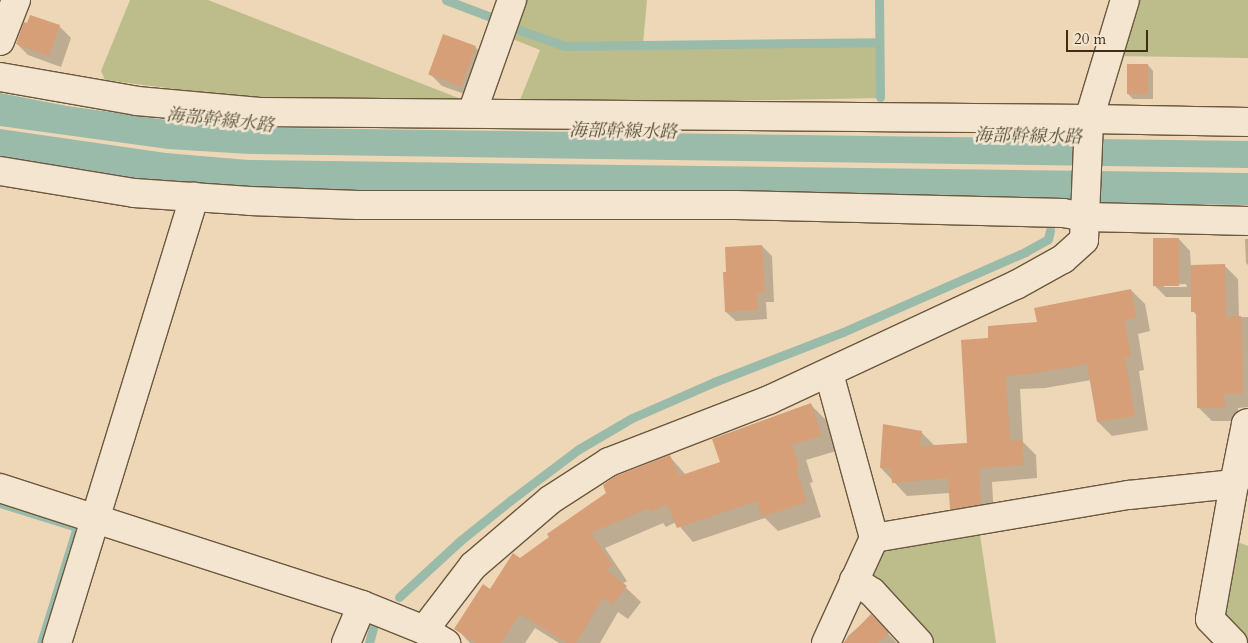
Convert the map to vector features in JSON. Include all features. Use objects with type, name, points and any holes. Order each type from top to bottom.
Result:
[{"type":"street","points":[[0,41],[16,0]]},
{"type":"street","points":[[472,113],[512,0]]},
{"type":"street","points":[[0,488],[362,605],[435,636],[473,566],[550,500],[609,462],[769,400],[829,373],[1016,285],[1063,259],[1084,240],[1089,125],[1125,0]]},
{"type":"street","points":[[0,77],[137,101],[260,112],[472,113],[1089,125],[1248,122]]},
{"type":"street","points":[[0,171],[134,193],[250,201],[358,205],[746,206],[1063,213],[1085,217],[1248,220]]},
{"type":"street","points":[[57,643],[194,197]]},
{"type":"street","points":[[826,643],[874,538],[829,373]]},
{"type":"street","points":[[1233,643],[1210,619],[1234,484],[1246,424],[1248,424]]},
{"type":"street","points":[[874,538],[1129,495],[1234,484]]},
{"type":"street","points":[[854,580],[872,592],[919,643]]},
{"type":"street","points":[[346,643],[362,605]]},
{"type":"green space","points":[[130,0],[208,0],[461,99],[387,104],[244,98],[105,80],[101,71]]},
{"type":"green space","points":[[516,0],[647,0],[643,44],[881,39],[883,98],[518,105],[540,50],[500,34]]},
{"type":"green space","points":[[1134,0],[1248,0],[1248,58],[1114,56]]},
{"type":"green space","points":[[979,528],[996,643],[934,643],[874,580],[871,563],[882,544]]},
{"type":"green space","points":[[1235,541],[1248,546],[1248,643],[1243,643],[1223,623]]},
{"type":"shaded area","points":[[0,93],[67,106],[174,121],[282,128],[1248,141],[1248,168],[249,154],[168,149],[0,126]]},
{"type":"shaded area","points":[[0,129],[166,153],[248,160],[1248,173],[1248,205],[253,191],[139,181],[0,162]]},
{"type":"building","points":[[30,15],[60,25],[49,56],[16,44],[24,22],[27,23]]},
{"type":"building","points":[[443,34],[476,46],[461,86],[428,74]]},
{"type":"building","points":[[1127,64],[1148,64],[1148,94],[1127,94]]},
{"type":"building","points":[[1153,238],[1179,238],[1179,286],[1153,286]]},
{"type":"building","points":[[762,245],[765,292],[757,293],[758,310],[725,312],[723,272],[726,272],[725,247]]},
{"type":"building","points":[[1225,264],[1226,317],[1241,316],[1243,394],[1224,394],[1225,408],[1197,408],[1196,312],[1191,312],[1191,265]]},
{"type":"building","points":[[1131,289],[1137,318],[1125,320],[1131,357],[1125,357],[1135,416],[1097,422],[1087,364],[1030,374],[1006,376],[1010,441],[1022,440],[1024,465],[979,468],[981,504],[950,509],[948,478],[892,483],[891,469],[880,468],[883,424],[922,431],[920,446],[967,443],[961,340],[988,338],[988,326],[1037,322],[1034,308]]},
{"type":"building","points":[[811,403],[822,436],[792,445],[799,467],[796,468],[807,502],[762,517],[757,501],[677,528],[667,505],[650,512],[649,508],[591,533],[613,565],[606,570],[627,586],[612,605],[603,598],[576,643],[567,643],[520,614],[501,643],[476,643],[454,629],[483,584],[490,589],[513,553],[520,558],[549,537],[547,534],[606,493],[603,485],[616,476],[670,455],[679,476],[720,462],[712,439]]},
{"type":"building","points":[[871,614],[889,633],[878,643],[843,643]]},
{"type":"waterway","points":[[446,0],[496,19]]},
{"type":"waterway","points":[[879,0],[880,97]]},
{"type":"waterway","points":[[511,27],[565,46],[879,42]]},
{"type":"waterway","points":[[399,597],[461,540],[511,500],[579,449],[632,418],[714,382],[843,332],[1025,252],[1048,239],[1050,230]]},
{"type":"waterway","points":[[0,503],[77,527],[41,643]]},
{"type":"waterway","points":[[369,643],[373,628]]},
{"type":"water label","name":"海部幹線水路","points":[[220,121]]},
{"type":"water label","name":"海部幹線水路","points":[[623,132]]},
{"type":"water label","name":"海部幹線水路","points":[[1028,137]]}]
